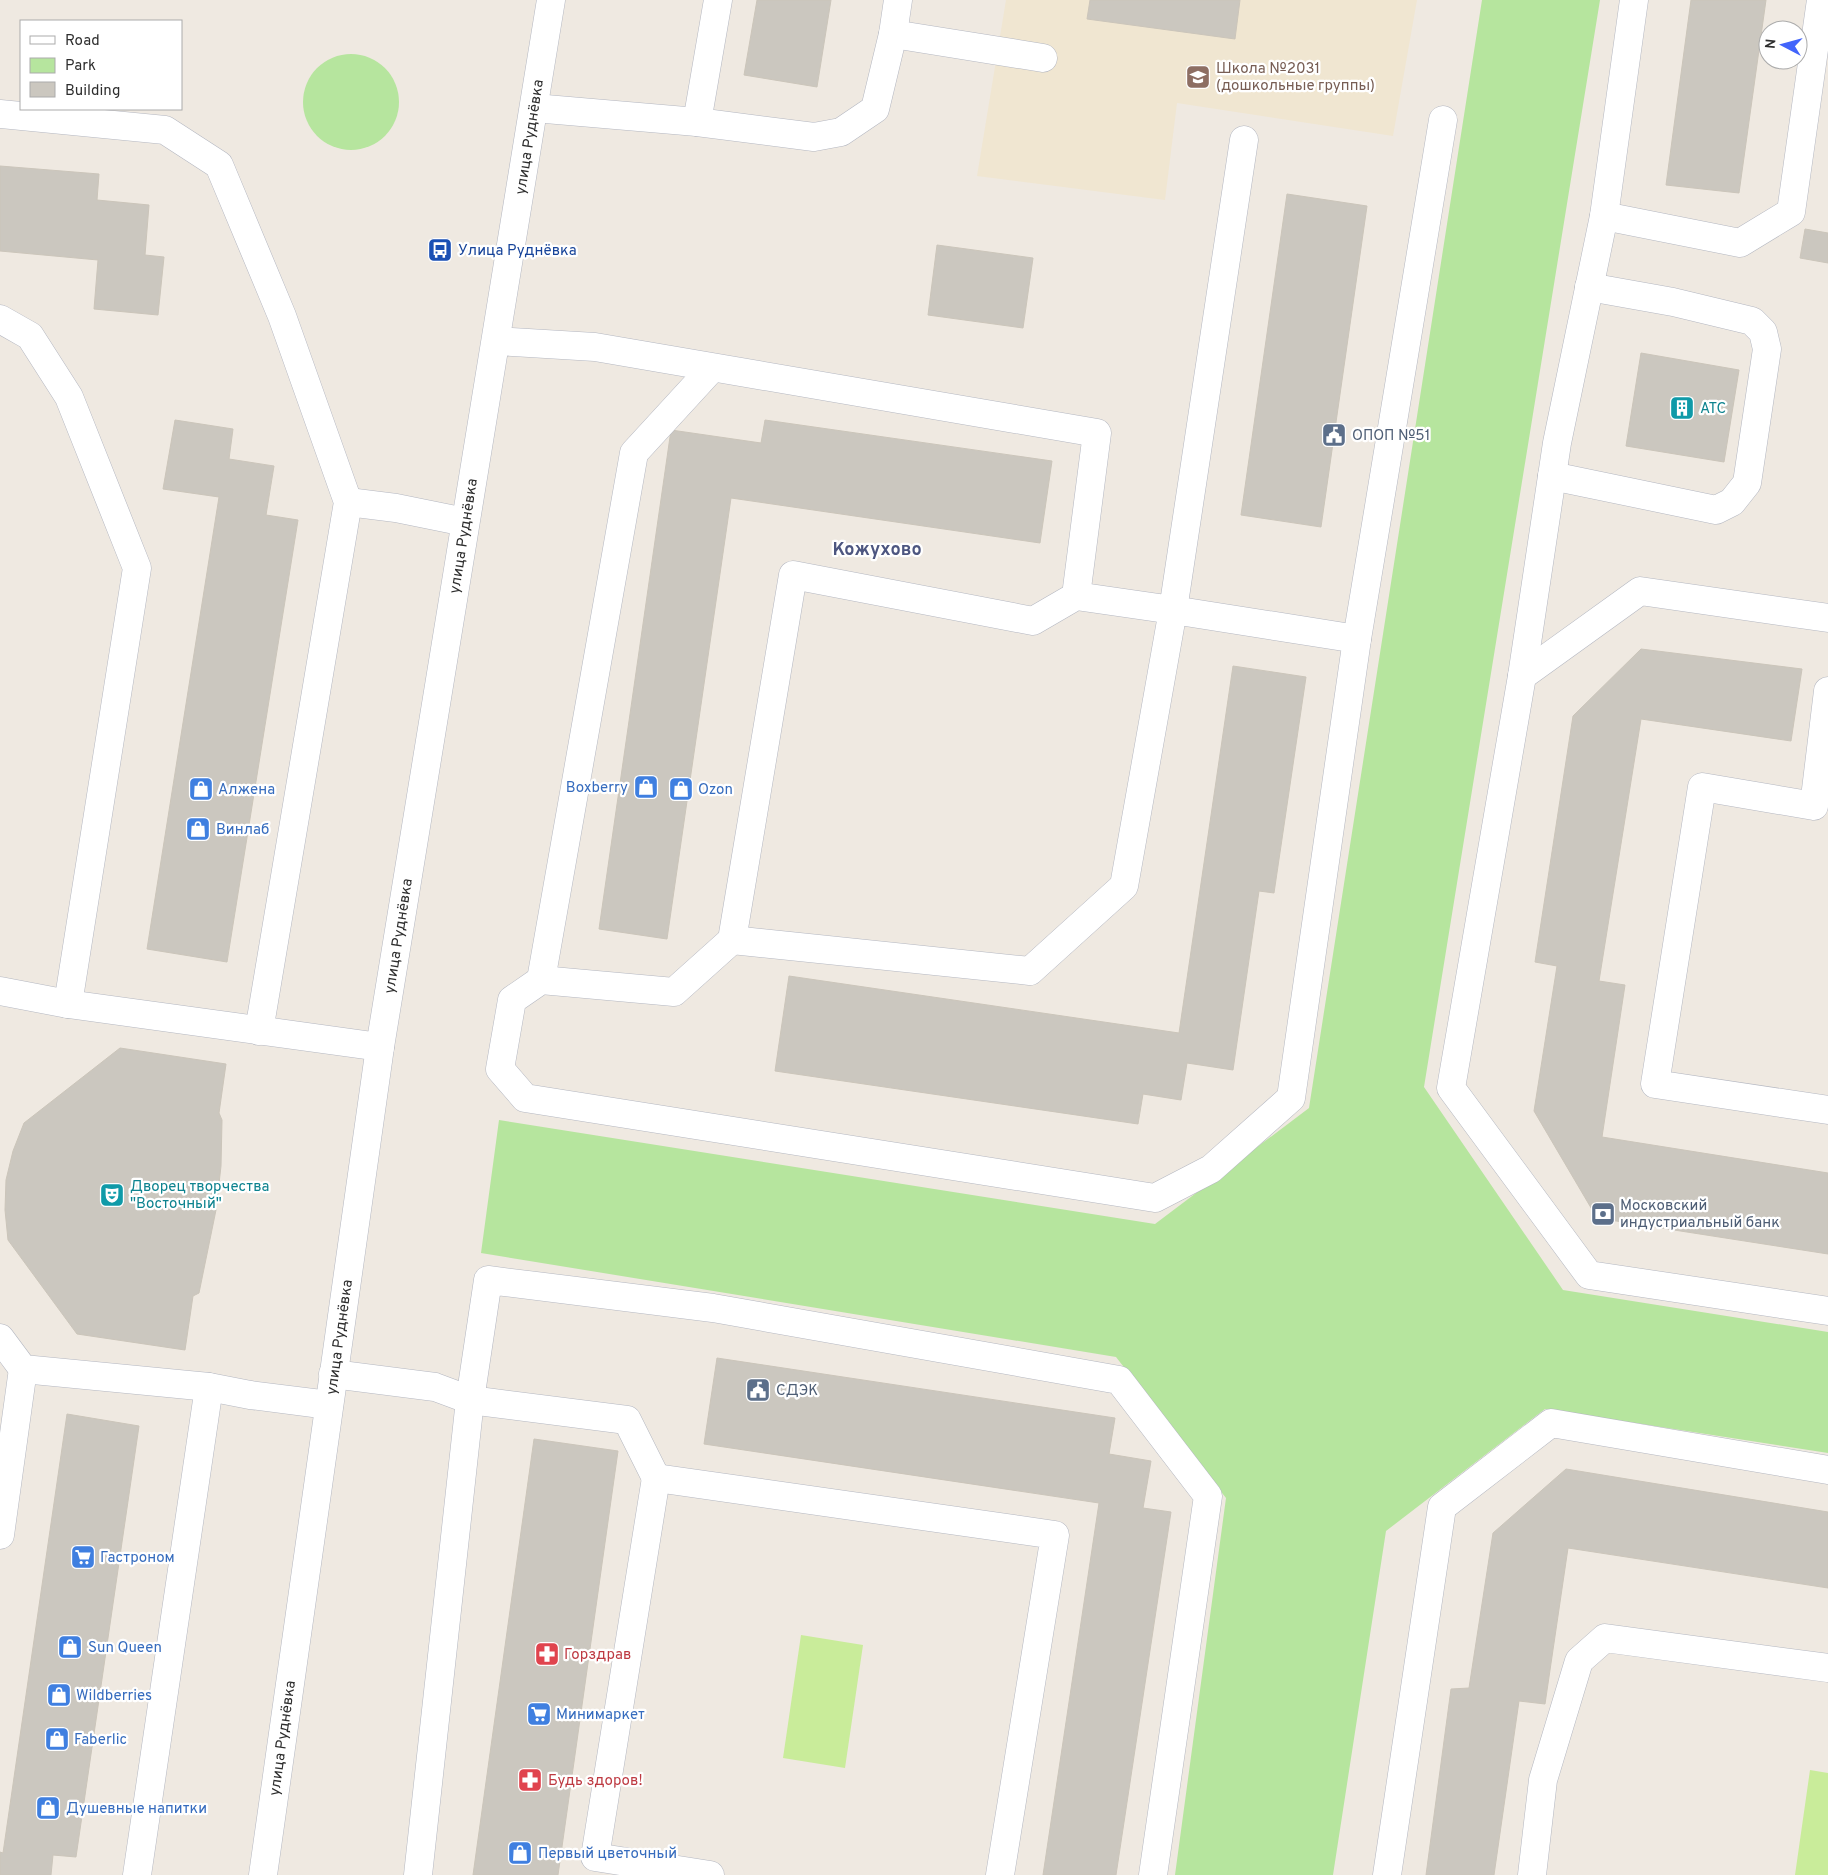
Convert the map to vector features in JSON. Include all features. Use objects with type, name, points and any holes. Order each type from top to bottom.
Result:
[{"type":"street","name":"улица Руднёвка","points":[[263,1875],[380,1048],[551,0]]},
{"type":"street","points":[[697,122],[718,0]]},
{"type":"street","points":[[534,108],[697,122],[814,138],[840,132],[875,109],[893,34],[898,0]]},
{"type":"street","points":[[1634,0],[1604,216],[1557,444],[1522,676],[1451,1088],[1589,1275],[1828,1311]]},
{"type":"street","points":[[1604,216],[1740,243],[1791,212],[1821,0]]},
{"type":"street","points":[[893,34],[1043,58]]},
{"type":"street","points":[[0,114],[164,130],[220,165],[282,316],[348,502],[259,1031]]},
{"type":"street","points":[[1357,639],[1076,596],[1033,621],[793,575],[732,940],[674,992],[541,980],[512,1000],[500,1069],[524,1098],[1155,1198],[1211,1169],[1291,1098],[1357,639],[1443,120]]},
{"type":"street","points":[[732,940],[1030,971],[1124,886],[1173,610],[1244,140]]},
{"type":"street","points":[[1552,476],[1716,510],[1732,502],[1748,483],[1767,349],[1763,332],[1752,321],[1673,302],[1589,286]]},
{"type":"street","points":[[0,319],[30,336],[69,397],[137,568],[68,1004]]},
{"type":"street","points":[[496,341],[595,347],[1097,433],[1076,596]]},
{"type":"street","points":[[541,980],[634,453],[712,368]]},
{"type":"street","points":[[348,502],[396,508],[465,522]]},
{"type":"street","points":[[1522,676],[1640,591],[1828,618]]},
{"type":"street","points":[[1828,692],[1814,806],[1702,787],[1655,1084],[1828,1110]]},
{"type":"street","points":[[0,991],[68,1004],[380,1048]]},
{"type":"street","points":[[418,1875],[470,1400],[488,1280],[713,1308],[1119,1380],[1208,1496],[1153,1875]]},
{"type":"street","points":[[0,1338],[23,1369],[0,1535]]},
{"type":"street","points":[[23,1369],[210,1388],[328,1405]]},
{"type":"street","points":[[333,1374],[435,1387],[470,1400],[627,1420],[656,1478],[595,1857],[710,1875]]},
{"type":"street","points":[[137,1875],[210,1388]]},
{"type":"street","points":[[1388,1875],[1442,1507],[1551,1423],[1828,1470]]},
{"type":"street","points":[[656,1478],[1055,1535],[1000,1875]]},
{"type":"street","points":[[1532,1875],[1543,1780],[1579,1662],[1605,1638],[1828,1668]]},
{"type":"shaded area","name":"Школа №2031 (дошкольные группы)","points":[[1006,0],[1417,0],[1393,136],[1177,103],[1165,200],[977,176]]},
{"type":"green space","points":[[1482,0],[1600,0],[1424,1087],[1563,1290],[1828,1332],[1828,1453],[1545,1409],[1386,1531],[1333,1875],[1175,1875],[1226,1498],[1116,1357],[481,1253],[499,1120],[1155,1224],[1309,1108]]},
{"type":"green space","points":[[351,54],[369,58],[385,68],[395,84],[399,102],[395,120],[385,136],[369,146],[351,150],[333,146],[317,136],[307,120],[303,102],[307,84],[317,68],[333,58]]},
{"type":"green space","points":[[801,1635],[863,1645],[845,1768],[783,1758]]},
{"type":"green space","points":[[1810,1770],[1828,1773],[1828,1875],[1795,1875]]},
{"type":"building","points":[[757,0],[831,0],[817,87],[744,75]]},
{"type":"building","points":[[1090,0],[1240,0],[1235,39],[1087,19]]},
{"type":"building","points":[[1691,0],[1766,0],[1763,20],[1758,20],[1758,57],[1739,193],[1666,185]]},
{"type":"building","points":[[0,166],[99,174],[97,200],[149,205],[145,255],[164,257],[158,315],[94,309],[98,260],[0,251]]},
{"type":"building","points":[[1287,194],[1367,206],[1321,527],[1241,515]]},
{"type":"building","points":[[1805,229],[1828,233],[1828,263],[1800,258]]},
{"type":"building","points":[[937,245],[1033,258],[1023,328],[928,315]]},
{"type":"building","name":"АТС","points":[[1641,353],[1739,370],[1724,462],[1626,446]]},
{"type":"building","points":[[175,420],[233,429],[229,459],[274,466],[266,515],[298,520],[227,962],[147,949],[219,497],[163,489]]},
{"type":"building","points":[[765,420],[1052,461],[1040,543],[731,498],[667,939],[599,929],[671,430],[761,443]]},
{"type":"building","points":[[1641,649],[1802,669],[1791,741],[1641,719],[1599,981],[1625,985],[1602,1137],[1828,1173],[1828,1254],[1597,1218],[1534,1111],[1557,966],[1535,962],[1573,716]]},
{"type":"building","points":[[1233,666],[1306,677],[1274,893],[1259,891],[1233,1070],[1187,1063],[1181,1100],[1143,1094],[1138,1124],[775,1071],[789,976],[1179,1033]]},
{"type":"building","name":"Дворец творчества \"Восточный\"","points":[[120,1048],[226,1064],[219,1113],[222,1120],[221,1166],[216,1210],[199,1293],[193,1296],[185,1350],[77,1334],[8,1240],[5,1210],[6,1180],[13,1151],[24,1123]]},
{"type":"building","points":[[717,1358],[1115,1418],[1109,1454],[1151,1461],[1143,1508],[1171,1512],[1116,1875],[1043,1875],[1099,1503],[704,1444]]},
{"type":"building","points":[[67,1414],[139,1426],[76,1857],[53,1855],[51,1875],[0,1875],[0,1852],[3,1853]]},
{"type":"building","points":[[534,1439],[618,1451],[558,1875],[473,1875]]},
{"type":"building","points":[[1566,1469],[1828,1512],[1828,1588],[1568,1548],[1545,1704],[1519,1701],[1494,1875],[1426,1875],[1451,1689],[1469,1688],[1493,1533]]},
{"type":"place","name":"Школа №2031 (дошкольные группы)","points":[[1198,77]]},
{"type":"place","name":"Улица Руднёвка","points":[[440,250]]},
{"type":"place","name":"АТС","points":[[1682,408]]},
{"type":"place","name":"ОПОП №51","points":[[1334,435]]},
{"type":"place","name":"Boxberry","points":[[646,787]]},
{"type":"place","name":"Алжена","points":[[201,789]]},
{"type":"place","name":"Ozon","points":[[681,789]]},
{"type":"place","name":"Винлаб","points":[[198,829]]},
{"type":"place","name":"Дворец творчества \"Восточный\"","points":[[112,1195]]},
{"type":"place","name":"Московский индустриальный банк","points":[[1603,1214]]},
{"type":"place","name":"СДЭК","points":[[758,1390]]},
{"type":"place","name":"Гастроном","points":[[83,1557]]},
{"type":"place","name":"Sun Queen","points":[[70,1647]]},
{"type":"place","name":"Горздрав","points":[[547,1654]]},
{"type":"place","name":"Wildberries","points":[[59,1695]]},
{"type":"place","name":"Минимаркет","points":[[539,1714]]},
{"type":"place","name":"Faberlic","points":[[57,1739]]},
{"type":"place","name":"Будь здоров!","points":[[530,1780]]},
{"type":"place","name":"Душевные напитки","points":[[48,1808]]},
{"type":"place","name":"Первый цветочный","points":[[520,1853]]},
{"type":"district","name":"Кожухово","points":[[877,549]]}]
